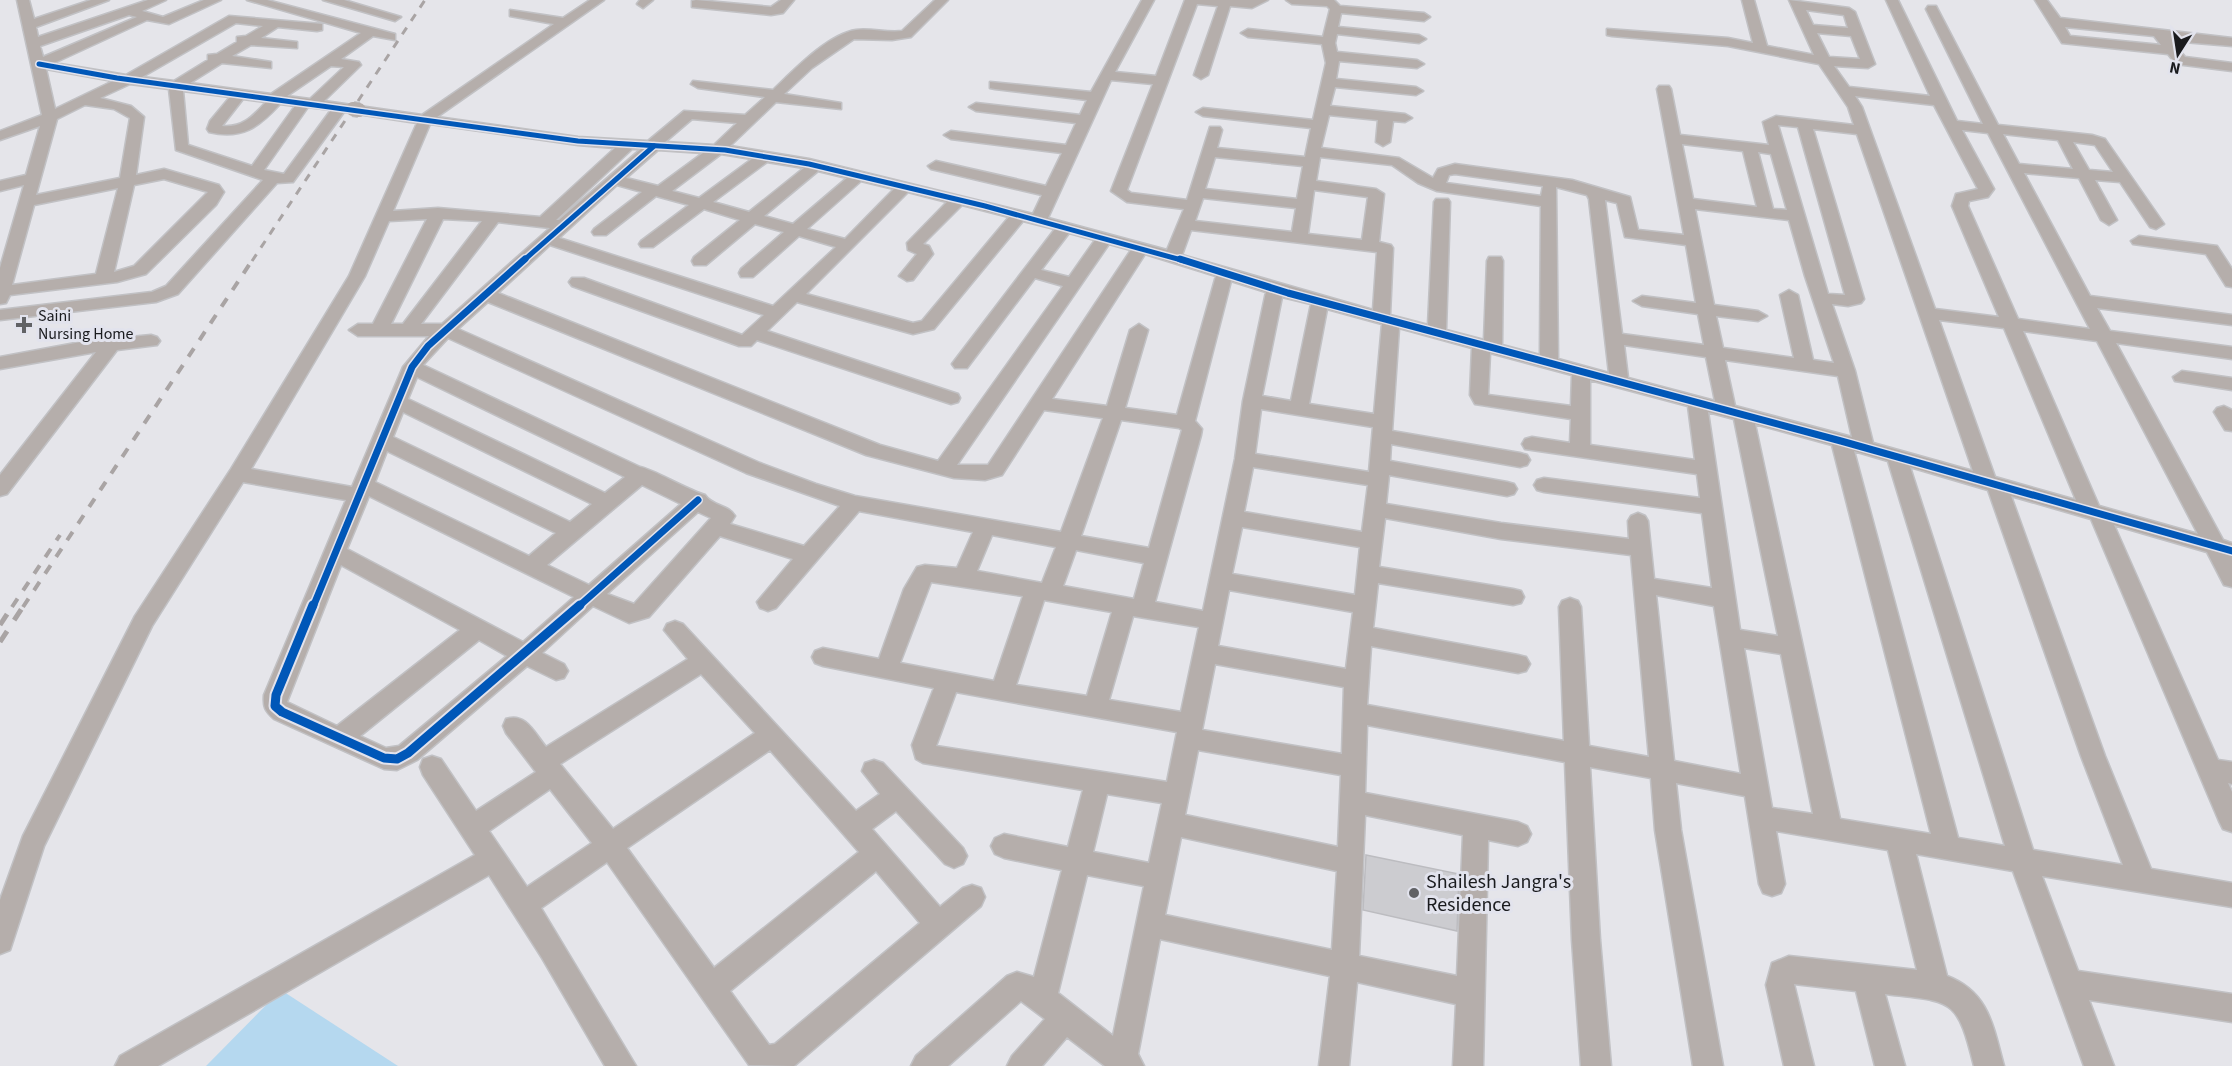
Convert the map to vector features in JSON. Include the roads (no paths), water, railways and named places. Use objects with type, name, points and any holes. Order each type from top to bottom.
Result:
[{"type":"street","points":[[26,12],[103,0]]},
{"type":"street","points":[[35,44],[160,0]]},
{"type":"street","points":[[129,11],[159,21],[170,20],[215,0]]},
{"type":"street","points":[[253,0],[390,37]]},
{"type":"street","points":[[305,14],[332,0],[395,16]]},
{"type":"street","points":[[0,941],[32,844],[137,633],[238,474],[357,276],[384,216],[419,117],[598,0]]},
{"type":"street","points":[[695,4],[742,4],[775,11],[788,0]]},
{"type":"street","points":[[600,232],[717,150],[807,65],[849,36],[857,33],[892,36],[906,34],[942,0]]},
{"type":"street","points":[[1038,220],[1098,97],[1106,75],[1148,0]]},
{"type":"street","points":[[1262,0],[1258,4],[1192,0],[1119,194],[1304,204]]},
{"type":"street","points":[[1292,0],[1417,17],[1412,2]]},
{"type":"street","points":[[1748,0],[1761,47]]},
{"type":"street","points":[[1892,0],[1939,101],[1986,189],[1982,194],[1962,197],[1960,206],[2008,323],[2095,513],[2220,771],[2232,821]]},
{"type":"street","points":[[2042,0],[2075,52]]},
{"type":"street","points":[[1612,32],[1761,47],[1824,61],[1868,64],[1851,15],[1846,11],[1796,2]]},
{"type":"street","points":[[1796,2],[1824,61],[1855,107],[1927,314],[2142,880]]},
{"type":"street","points":[[1201,75],[1225,3]]},
{"type":"street","points":[[1299,237],[1312,157],[1324,110],[1333,56],[1329,35],[1328,4]]},
{"type":"street","points":[[26,12],[43,6]]},
{"type":"street","points":[[1932,9],[2085,301],[2224,549],[2232,579]]},
{"type":"street","points":[[26,12],[50,117],[2,288],[127,275],[151,262],[210,202],[216,192],[214,188],[164,174],[27,202]]},
{"type":"street","points":[[515,13],[565,22]]},
{"type":"street","points":[[39,64],[147,17]]},
{"type":"street","points":[[0,136],[50,117],[129,79],[234,19],[317,27]]},
{"type":"street","points":[[176,86],[276,22]]},
{"type":"street","points":[[2056,22],[2153,31],[2163,36],[2232,42]]},
{"type":"street","points":[[1807,28],[1858,33]]},
{"type":"street","points":[[240,94],[214,129],[239,132],[247,129],[274,99],[371,32]]},
{"type":"street","points":[[1248,33],[1419,39]]},
{"type":"street","points":[[203,36],[292,45]]},
{"type":"street","points":[[2163,36],[2181,61],[2232,67]]},
{"type":"street","points":[[2067,40],[2172,50]]},
{"type":"street","points":[[173,53],[266,65]]},
{"type":"street","points":[[1333,56],[1417,64]]},
{"type":"street","points":[[256,171],[308,104],[354,65],[328,61]]},
{"type":"street","points":[[39,64],[176,86],[419,117],[578,141],[717,150],[815,166],[1065,227],[1320,301],[1841,441],[2224,549]]},
{"type":"street","points":[[1106,75],[1163,81]]},
{"type":"street","points":[[1329,82],[1416,91]]},
{"type":"street","points":[[698,84],[836,106]]},
{"type":"street","points":[[995,85],[1098,97]]},
{"type":"street","points":[[176,86],[181,147],[273,178],[288,179],[341,107]]},
{"type":"street","points":[[1664,88],[1714,352],[1734,413],[1791,647],[1829,829]]},
{"type":"street","points":[[1844,92],[1939,101]]},
{"type":"street","points":[[84,100],[119,106],[131,110],[137,117],[127,181],[104,278]]},
{"type":"street","points":[[976,106],[1087,120]]},
{"type":"street","points":[[1324,110],[1405,118]]},
{"type":"street","points":[[1203,112],[1320,125]]},
{"type":"street","points":[[552,229],[689,114],[747,120]]},
{"type":"street","points":[[1383,142],[1386,116]]},
{"type":"street","points":[[1863,130],[1772,120],[1796,216],[1846,371],[1864,448]]},
{"type":"street","points":[[1804,123],[1855,299],[1848,301],[1821,298]]},
{"type":"street","points":[[1952,125],[2100,142],[2156,224]]},
{"type":"street","points":[[1173,257],[1195,199],[1215,130]]},
{"type":"street","points":[[951,135],[1071,150]]},
{"type":"street","points":[[2062,136],[2109,220]]},
{"type":"street","points":[[1673,139],[1778,150]]},
{"type":"street","points":[[627,145],[552,229],[488,295],[428,346],[412,367],[359,489],[276,695],[275,706],[282,712],[384,758],[397,759],[408,753],[525,654],[698,500]]},
{"type":"street","points":[[1749,147],[1766,212]]},
{"type":"street","points":[[1208,152],[1394,161],[1403,163],[1439,194],[1549,202]]},
{"type":"street","points":[[647,244],[764,156]]},
{"type":"street","points":[[700,261],[815,166]]},
{"type":"street","points":[[936,166],[1051,192]]},
{"type":"street","points":[[2014,168],[2126,178]]},
{"type":"street","points":[[1437,332],[1439,194],[1443,172],[1455,169],[1572,185],[1624,200],[1631,234],[1692,241]]},
{"type":"street","points":[[747,273],[858,176]]},
{"type":"street","points":[[907,276],[925,254],[923,250],[914,247],[915,243],[983,176]]},
{"type":"street","points":[[0,186],[34,178]]},
{"type":"street","points":[[0,315],[166,294],[273,178]]},
{"type":"street","points":[[613,179],[848,245]]},
{"type":"street","points":[[1549,181],[1549,363]]},
{"type":"street","points":[[1307,184],[1376,194],[1370,245]]},
{"type":"street","points":[[578,282],[740,342],[750,340],[904,187]]},
{"type":"street","points":[[1593,192],[1597,199],[1619,382]]},
{"type":"street","points":[[1685,203],[1796,216]]},
{"type":"street","points":[[384,216],[438,213],[494,216],[552,229],[777,313]]},
{"type":"street","points":[[379,330],[438,213]]},
{"type":"street","points":[[795,296],[913,329],[922,328],[928,325],[1019,215]]},
{"type":"street","points":[[408,330],[494,216]]},
{"type":"street","points":[[1186,225],[1370,245],[1386,250],[1382,429],[1356,680],[1351,862],[1334,1066]]},
{"type":"street","points":[[961,364],[1065,227]]},
{"type":"street","points":[[943,469],[1105,238]]},
{"type":"street","points":[[2139,240],[2232,252]]},
{"type":"street","points":[[488,295],[873,450],[943,469],[984,475],[995,470],[1141,248]]},
{"type":"street","points":[[2211,250],[2230,277]]},
{"type":"street","points":[[1495,261],[1487,347],[1479,395],[1482,400],[1580,414]]},
{"type":"street","points":[[1031,272],[1073,283]]},
{"type":"street","points":[[1185,422],[1225,273]]},
{"type":"street","points":[[926,1066],[1017,986],[1025,986],[1125,1063],[1149,924],[1245,459],[1252,401],[1275,288]]},
{"type":"street","points":[[1789,295],[1805,364]]},
{"type":"street","points":[[1299,408],[1320,301]]},
{"type":"street","points":[[1642,301],[1758,316]]},
{"type":"street","points":[[2085,301],[2232,320]]},
{"type":"street","points":[[1927,314],[2232,353]]},
{"type":"street","points":[[358,330],[446,330],[753,468],[809,489],[854,502],[1157,557]]},
{"type":"street","points":[[1002,692],[1043,591],[1070,542],[1114,413],[1139,330]]},
{"type":"street","points":[[756,334],[951,398]]},
{"type":"street","points":[[1614,338],[1846,371]]},
{"type":"street","points":[[0,363],[81,348],[151,341]]},
{"type":"street","points":[[0,489],[111,345]]},
{"type":"street","points":[[238,474],[359,489],[629,614],[636,614],[725,516],[698,500],[412,367]]},
{"type":"street","points":[[1580,450],[1581,371]]},
{"type":"street","points":[[2182,377],[2232,384]]},
{"type":"street","points":[[396,401],[608,503]]},
{"type":"street","points":[[1252,401],[1299,408],[1382,429],[1526,452],[1580,450],[1706,468]]},
{"type":"street","points":[[1038,403],[1185,422],[1192,429],[1157,557],[1134,607],[1095,708]]},
{"type":"street","points":[[1697,403],[1724,599],[1772,884]]},
{"type":"street","points":[[380,439],[572,532]]},
{"type":"street","points":[[1841,441],[1948,848]]},
{"type":"street","points":[[1897,457],[2023,861],[2099,1066]]},
{"type":"street","points":[[1245,459],[1507,489]]},
{"type":"street","points":[[530,567],[642,474]]},
{"type":"street","points":[[1544,485],[1711,507]]},
{"type":"street","points":[[768,602],[806,555],[854,502]]},
{"type":"street","points":[[1375,509],[1501,531],[1641,548]]},
{"type":"street","points":[[1233,518],[1371,541]]},
{"type":"street","points":[[1638,521],[1668,830],[1708,1066]]},
{"type":"street","points":[[716,527],[806,555]]},
{"type":"street","points":[[963,577],[985,527]]},
{"type":"street","points":[[334,552],[556,671]]},
{"type":"street","points":[[886,670],[921,577],[931,573],[1212,621]]},
{"type":"street","points":[[1367,573],[1513,597]]},
{"type":"street","points":[[1220,580],[1364,605]]},
{"type":"street","points":[[1644,585],[1724,599]]},
{"type":"street","points":[[1570,607],[1586,940],[1596,1066]]},
{"type":"street","points":[[341,737],[477,629]]},
{"type":"street","points":[[675,630],[772,735],[939,925]]},
{"type":"street","points":[[1362,635],[1518,664]]},
{"type":"street","points":[[1730,637],[1791,647]]},
{"type":"street","points":[[1205,653],[1356,680]]},
{"type":"street","points":[[823,657],[1095,708],[1352,766]]},
{"type":"street","points":[[472,828],[548,768],[704,661]]},
{"type":"street","points":[[948,682],[924,745],[925,752],[932,756],[1176,794]]},
{"type":"street","points":[[1356,712],[1755,787]]},
{"type":"street","points":[[515,726],[611,847],[759,1054],[770,1060],[782,1057],[972,897]]},
{"type":"street","points":[[523,905],[772,735]]},
{"type":"street","points":[[432,767],[523,905],[621,1066]]},
{"type":"street","points":[[874,771],[954,856]]},
{"type":"street","points":[[1042,999],[1098,781]]},
{"type":"street","points":[[854,828],[897,795]]},
{"type":"street","points":[[1353,802],[1518,834]]},
{"type":"street","points":[[1760,817],[2232,895]]},
{"type":"street","points":[[1170,823],[1351,862]]},
{"type":"street","points":[[1468,1066],[1476,826]]},
{"type":"street","points":[[1899,840],[1935,986]]},
{"type":"street","points":[[1004,846],[1159,877]]},
{"type":"street","points":[[713,987],[877,854]]},
{"type":"street","points":[[130,1066],[493,859]]},
{"type":"street","points":[[1149,924],[1469,993]]},
{"type":"street","points":[[1799,1066],[1780,985],[1782,973],[1789,970],[1935,986],[1952,991],[1963,997],[1970,1006],[1989,1066]]},
{"type":"street","points":[[1868,978],[1890,1066]]},
{"type":"street","points":[[2068,982],[2232,1008]]},
{"type":"street","points":[[1022,1066],[1065,1018]]},
{"type":"water","points":[[281,990],[398,1066],[206,1066]]},
{"type":"railway","points":[[252,261],[425,0]]},
{"type":"railway","points":[[23,607],[253,259]]},
{"type":"railway","points":[[12,607],[60,535]]},
{"type":"railway","points":[[0,625],[13,605]]},
{"type":"railway","points":[[0,642],[24,605]]},
{"type":"place","name":"Saini Nursing Home","points":[[24,325]]},
{"type":"place","name":"Shailesh Jangra's Residence","points":[[1414,893]]}]
